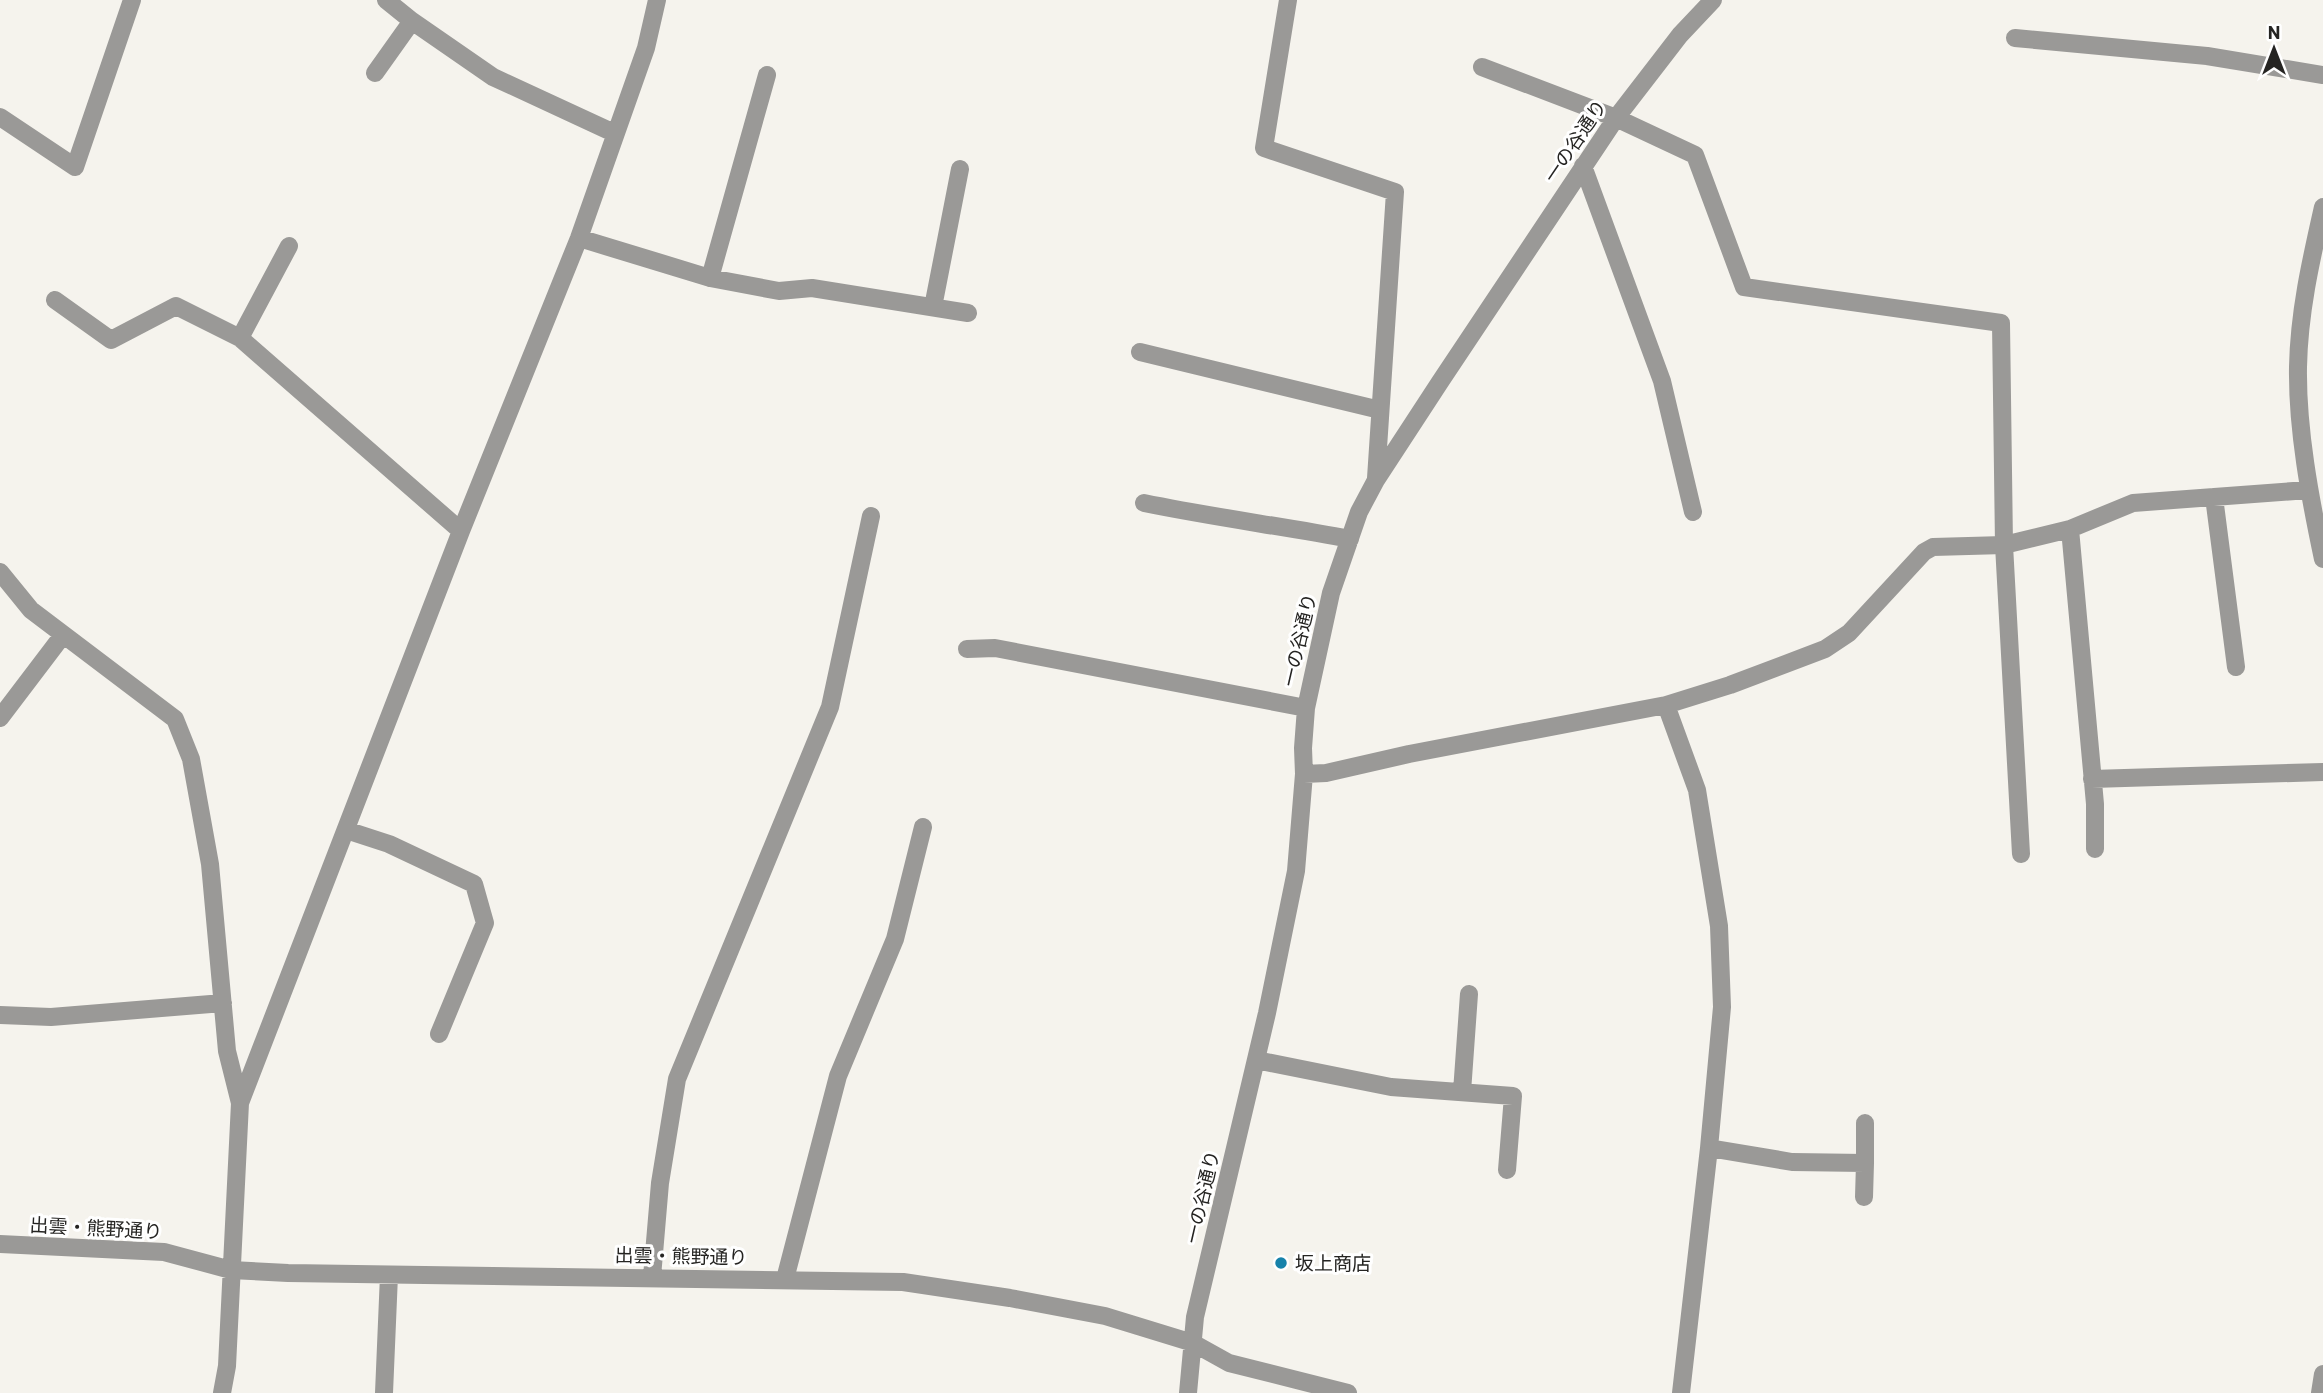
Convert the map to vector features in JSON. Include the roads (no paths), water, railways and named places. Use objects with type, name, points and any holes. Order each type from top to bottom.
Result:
[{"type":"street","points":[[0,117],[75,167],[132,0]]},
{"type":"street","points":[[386,0],[493,77],[614,133]]},
{"type":"street","points":[[240,1103],[461,531],[579,238],[646,48],[657,0]]},
{"type":"street","points":[[1288,0],[1264,148],[1395,192],[1376,480]]},
{"type":"street","name":"一の谷通り","points":[[1188,1393],[1195,1317],[1256,1060],[1296,871],[1306,708],[1331,593],[1359,512],[1376,480],[1616,118],[1680,35],[1713,0]]},
{"type":"street","points":[[375,73],[412,21]]},
{"type":"street","points":[[2015,38],[2207,56],[2323,75]]},
{"type":"street","points":[[1482,67],[1616,118],[1695,155],[1744,287],[2001,323],[2004,545],[2021,853]]},
{"type":"street","points":[[710,278],[767,75]]},
{"type":"street","points":[[1583,166],[1662,381],[1693,512]]},
{"type":"street","points":[[933,307],[960,169]]},
{"type":"street","points":[[2323,207],[2303,304],[2298,368],[2308,490],[2323,559]]},
{"type":"street","points":[[579,238],[710,278],[779,291],[812,288],[968,313]]},
{"type":"street","points":[[240,338],[289,246]]},
{"type":"street","points":[[55,300],[111,340],[176,306],[240,338],[461,531]]},
{"type":"street","points":[[1140,352],[1380,411]]},
{"type":"street","points":[[1304,774],[1326,773],[1409,754],[1666,705],[1730,685],[1825,649],[1849,633],[1924,552],[1933,547],[2004,545],[2070,529],[2133,503],[2308,490]]},
{"type":"street","points":[[2214,497],[2236,667]]},
{"type":"street","points":[[1144,503],[1350,539]]},
{"type":"street","points":[[652,1277],[660,1183],[677,1079],[830,707],[871,516]]},
{"type":"street","points":[[2070,529],[2095,804],[2095,849]]},
{"type":"street","points":[[0,572],[31,610],[175,719],[191,759],[210,864],[227,1051],[240,1103],[227,1366],[222,1393]]},
{"type":"street","points":[[0,718],[63,635]]},
{"type":"street","points":[[967,649],[995,648],[1306,708]]},
{"type":"street","points":[[1666,705],[1697,790],[1718,926],[1722,1007],[1681,1393]]},
{"type":"street","points":[[2092,779],[2323,772]]},
{"type":"street","points":[[785,1279],[838,1076],[895,939],[923,827]]},
{"type":"street","points":[[346,830],[389,844],[474,884],[485,923],[439,1034]]},
{"type":"street","points":[[1462,1092],[1469,994]]},
{"type":"street","points":[[0,1015],[51,1017],[223,1003]]},
{"type":"street","points":[[1256,1060],[1391,1087],[1513,1096],[1507,1170]]},
{"type":"street","points":[[1864,1197],[1865,1123]]},
{"type":"street","points":[[1709,1148],[1792,1163],[1865,1163]]},
{"type":"street","name":"出雲・熊野通り","points":[[0,1244],[164,1252],[231,1270],[389,1276],[903,1282],[1105,1316],[1193,1343],[1229,1363],[1348,1393]]},
{"type":"street","points":[[384,1393],[389,1276]]},
{"type":"street","points":[[2320,1393],[2323,1374]]},
{"type":"place","name":"坂上商店","points":[[1281,1263]]}]
